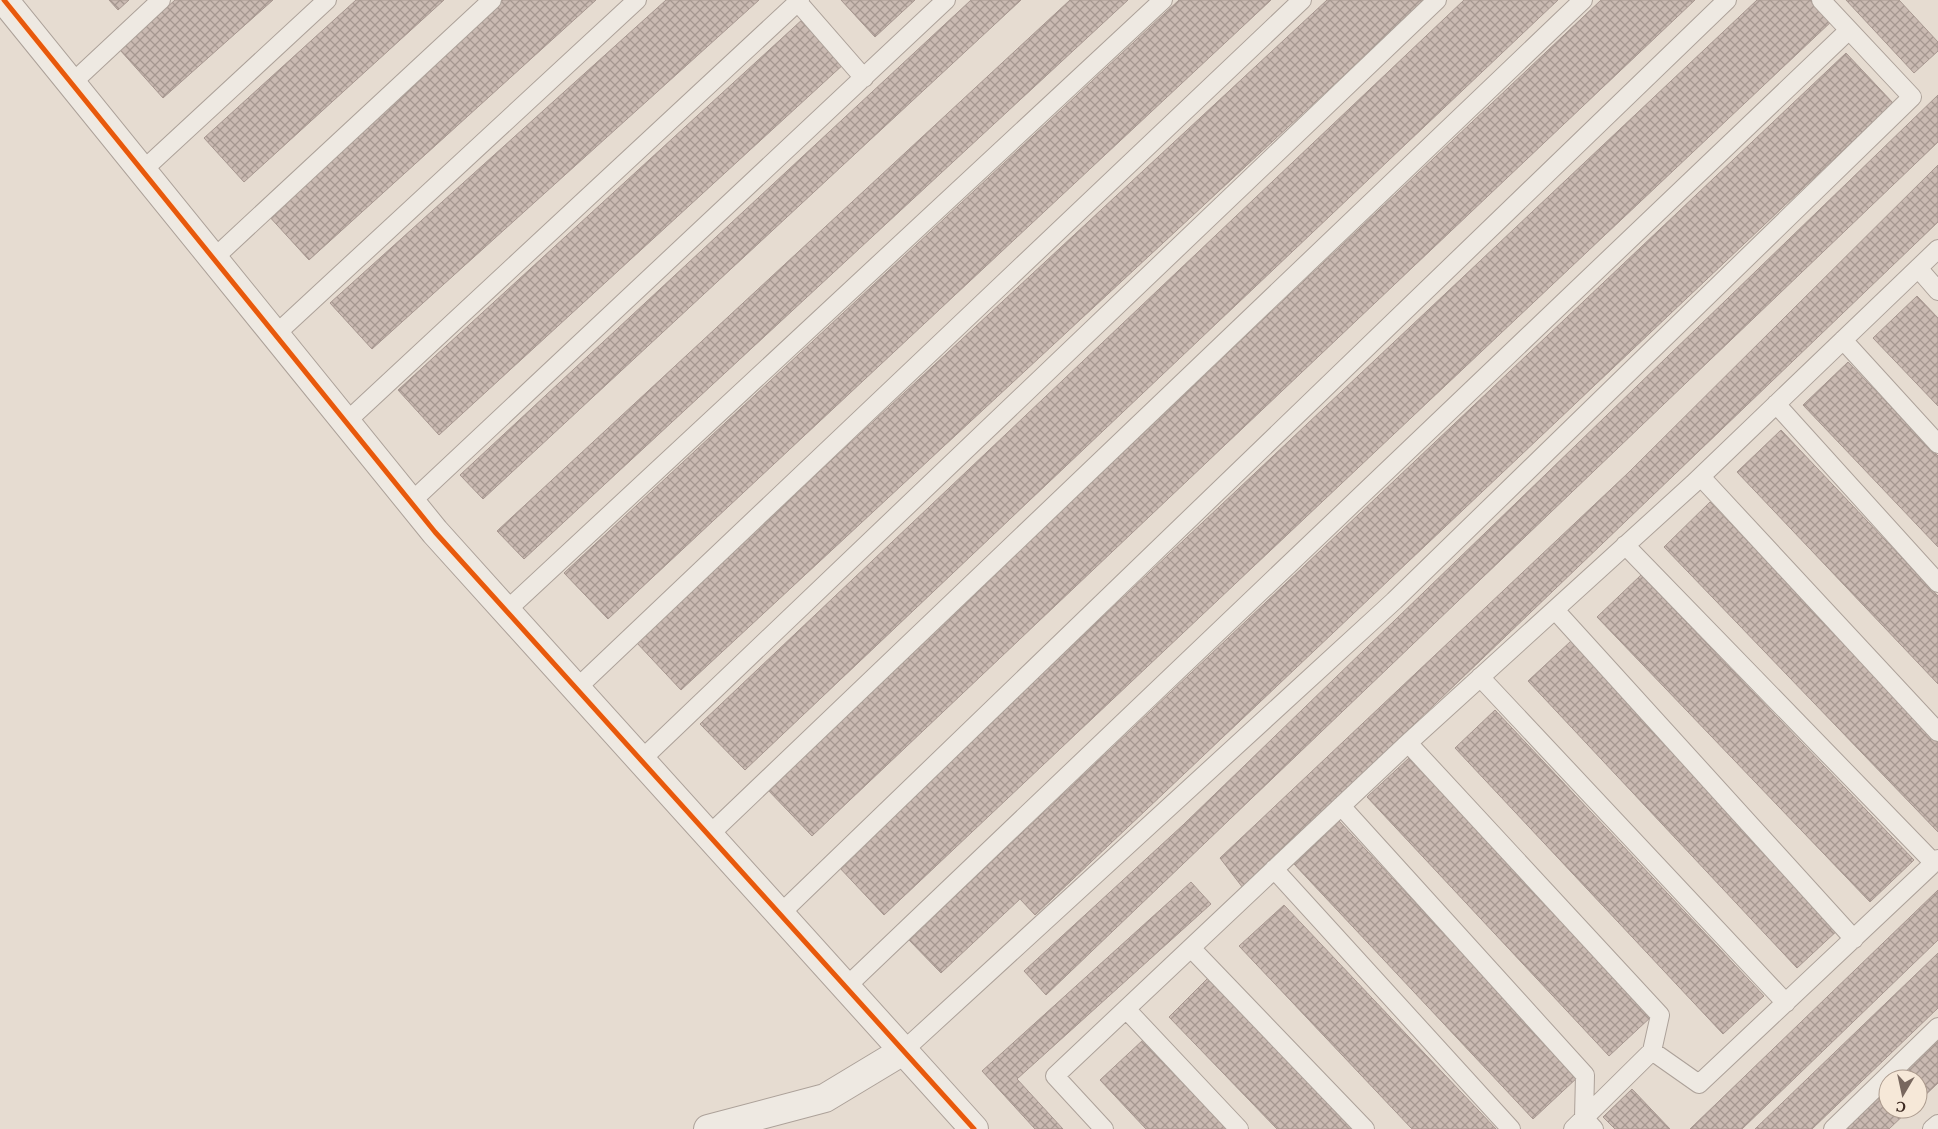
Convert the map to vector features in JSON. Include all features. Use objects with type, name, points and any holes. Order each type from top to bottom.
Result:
[{"type":"street","points":[[4,0],[141,172],[411,502],[506,611],[974,1129]]},
{"type":"street","points":[[708,1129],[825,1098],[903,1050]]},
{"type":"lane","points":[[71,84],[161,0]]},
{"type":"lane","points":[[141,172],[326,0]]},
{"type":"lane","points":[[213,259],[492,0]]},
{"type":"lane","points":[[274,335],[637,0]]},
{"type":"lane","points":[[411,502],[946,0]]},
{"type":"lane","points":[[506,611],[1163,0]]},
{"type":"lane","points":[[577,688],[1302,0]]},
{"type":"lane","points":[[641,760],[1437,0]]},
{"type":"lane","points":[[708,835],[1583,0]]},
{"type":"lane","points":[[780,914],[1727,0]]},
{"type":"lane","points":[[903,1050],[1394,601],[1912,97],[1820,0]]},
{"type":"lane","points":[[346,422],[798,1],[864,78]]},
{"type":"lane","points":[[846,987],[1849,30]]},
{"type":"lane","points":[[1104,1129],[1055,1076],[1408,743],[1701,477],[1938,249]]},
{"type":"lane","points":[[1918,268],[1938,291]]},
{"type":"lane","points":[[1843,340],[1938,444]]},
{"type":"lane","points":[[1776,404],[1938,583]]},
{"type":"lane","points":[[1701,477],[1938,732]]},
{"type":"lane","points":[[1626,545],[1936,861],[1699,1084],[1652,1051]]},
{"type":"lane","points":[[1555,610],[1854,939]]},
{"type":"lane","points":[[1480,678],[1786,1003]]},
{"type":"lane","points":[[1408,743],[1660,1015],[1652,1051],[1584,1125]]},
{"type":"lane","points":[[1341,806],[1585,1075],[1584,1125]]},
{"type":"lane","points":[[1274,869],[1511,1129]]},
{"type":"lane","points":[[1191,948],[1365,1129]]},
{"type":"lane","points":[[1126,1009],[1239,1129]]},
{"type":"lane","points":[[1833,1129],[1938,1027]]},
{"type":"lane","points":[[1932,1129],[1938,1124]]},
{"type":"building","points":[[109,0],[129,0],[118,10]]},
{"type":"building","points":[[175,0],[273,0],[163,98],[120,50]]},
{"type":"building","points":[[356,0],[444,0],[244,182],[204,138]]},
{"type":"building","points":[[503,0],[596,0],[309,260],[267,214]]},
{"type":"building","points":[[666,0],[759,0],[372,349],[330,303]]},
{"type":"building","points":[[841,0],[915,0],[875,37]]},
{"type":"building","points":[[971,0],[1021,0],[483,499],[460,475]]},
{"type":"building","points":[[1070,0],[1128,0],[524,559],[497,531]]},
{"type":"building","points":[[1179,0],[1271,0],[608,619],[564,573]]},
{"type":"building","points":[[1327,0],[1425,0],[681,690],[636,642]]},
{"type":"building","points":[[1464,0],[1558,0],[745,770],[700,724]]},
{"type":"building","points":[[1601,0],[1695,0],[812,836],[767,789]]},
{"type":"building","points":[[1757,0],[1815,0],[1833,20],[884,915],[838,866]]},
{"type":"building","points":[[1846,0],[1899,0],[1938,42],[1938,51],[1914,73]]},
{"type":"building","points":[[804,18],[845,63],[439,435],[398,390]]},
{"type":"building","points":[[1846,53],[1893,103],[1035,915],[1020,899],[941,973],[909,940]]},
{"type":"building","points":[[1938,95],[1938,142],[1046,995],[1024,971],[1183,825]]},
{"type":"building","points":[[1938,165],[1938,222],[1243,888],[1220,858],[1628,473]]},
{"type":"building","points":[[1917,296],[1938,318],[1938,406],[1873,338]]},
{"type":"building","points":[[1848,362],[1938,456],[1938,547],[1803,405]]},
{"type":"building","points":[[1781,430],[1938,596],[1938,684],[1737,472]]},
{"type":"building","points":[[1710,502],[1938,740],[1938,832],[1664,547]]},
{"type":"building","points":[[1641,575],[1914,860],[1870,902],[1597,617]]},
{"type":"building","points":[[1571,641],[1840,928],[1797,968],[1528,681]]},
{"type":"building","points":[[1495,710],[1764,996],[1723,1034],[1455,748]]},
{"type":"building","points":[[1410,757],[1652,1016],[1609,1056],[1367,797]]},
{"type":"building","points":[[1339,821],[1578,1077],[1533,1119],[1294,864]]},
{"type":"building","points":[[1191,882],[1211,904],[1017,1079],[1063,1129],[1035,1129],[982,1071]]},
{"type":"building","points":[[1938,890],[1938,940],[1742,1129],[1690,1129]]},
{"type":"building","points":[[1284,905],[1496,1129],[1412,1129],[1239,946]]},
{"type":"building","points":[[1938,953],[1938,1008],[1812,1129],[1755,1129]]},
{"type":"building","points":[[1213,973],[1364,1129],[1277,1129],[1169,1017]]},
{"type":"building","points":[[1938,1039],[1938,1083],[1928,1092],[1928,1069],[1906,1069]]},
{"type":"building","points":[[1143,1040],[1227,1129],[1146,1129],[1100,1080]]},
{"type":"building","points":[[1632,1089],[1670,1129],[1615,1129],[1603,1117]]},
{"type":"building","points":[[1878,1096],[1878,1119],[1900,1119],[1889,1129],[1843,1129]]},
{"type":"cycle path","points":[[4,0],[435,532],[974,1129]]}]
